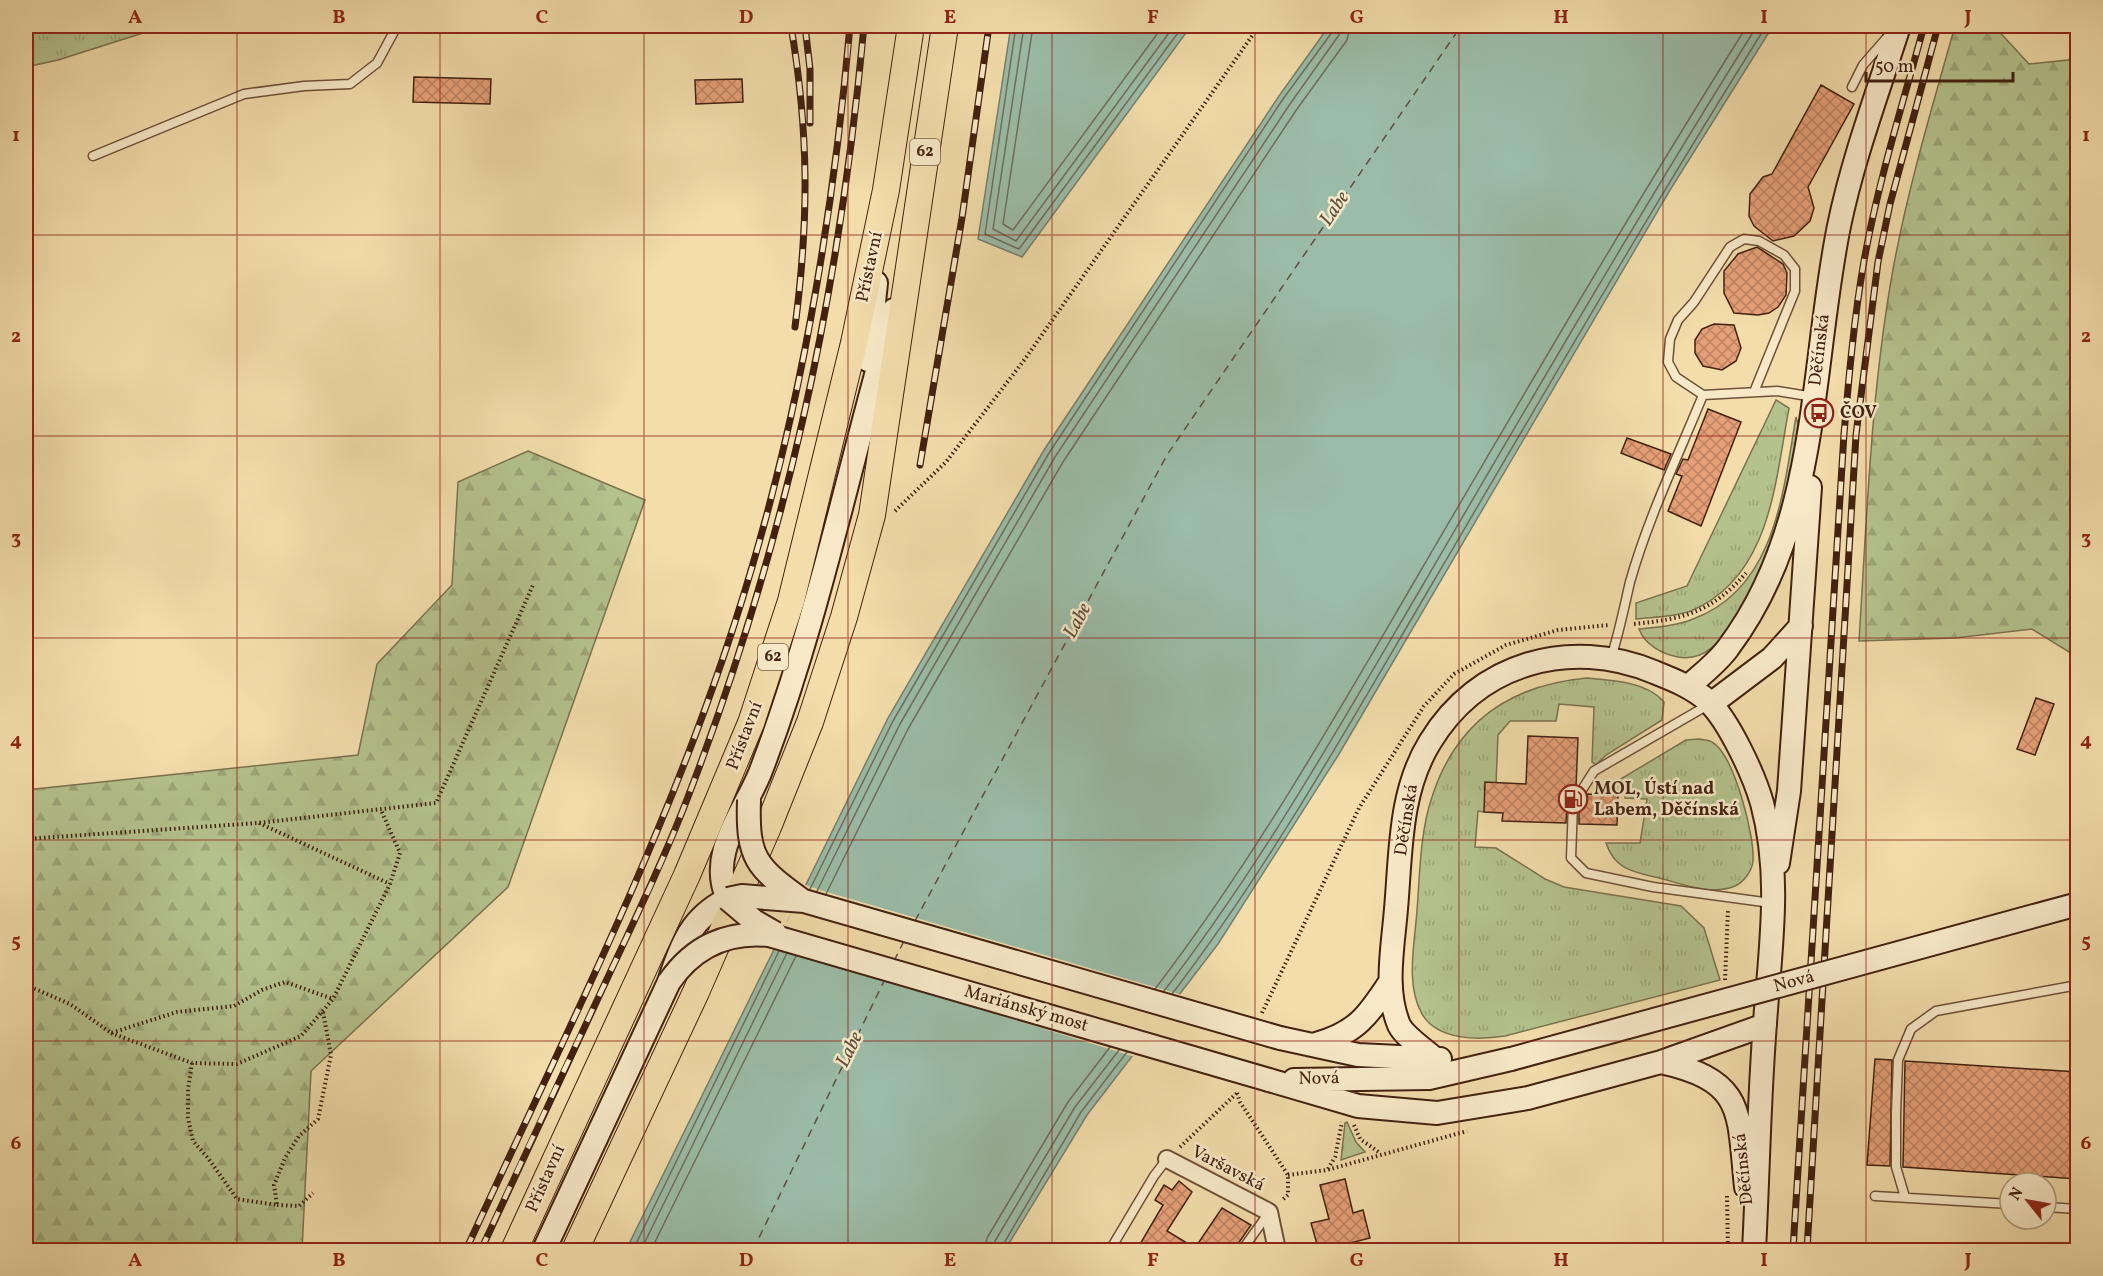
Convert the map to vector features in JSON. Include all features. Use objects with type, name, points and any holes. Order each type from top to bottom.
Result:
[{"type":"main road","name":"Přístavní","points":[[513,1251],[687,875],[751,723],[791,601],[818,499],[886,190],[911,26]]},
{"type":"main road","name":"Přístavní","points":[[575,1251],[696,992],[768,827],[810,722],[844,617],[872,514],[945,26]]},
{"type":"street","name":"Děčínská","points":[[1689,686],[1727,650],[1764,593],[1791,520],[1810,438],[1824,315],[1840,225],[1860,148],[1899,26]]},
{"type":"street","name":"Přístavní","points":[[844,504],[870,349],[886,190]]},
{"type":"street","name":"Přístavní","points":[[749,800],[786,706],[844,504],[910,254]]},
{"type":"street","points":[[1775,897],[1789,791],[1810,487],[1810,438]]},
{"type":"street","points":[[1711,704],[1772,658],[1801,626]]},
{"type":"street","name":"Děčínská","points":[[1435,1059],[1400,1027],[1389,982],[1403,822],[1409,793],[1418,765],[1443,722],[1485,683],[1521,667],[1555,657],[1611,658],[1689,686],[1711,704],[1750,768],[1762,804],[1775,897],[1765,1025],[1754,1251]]},
{"type":"street","points":[[728,899],[720,876],[721,863],[731,832],[749,800]]},
{"type":"street","points":[[749,800],[748,832],[754,856],[780,884],[804,902]]},
{"type":"street","points":[[669,982],[688,932],[704,914],[728,899],[742,896],[804,902]]},
{"type":"street","name":"Mariánský most","points":[[728,899],[754,921],[784,938]]},
{"type":"street","name":"Nová","points":[[804,902],[1280,1038],[1358,1054],[1435,1059],[1511,1059]]},
{"type":"street","name":"Nová","points":[[1269,1080],[1429,1078],[1511,1059],[2078,904]]},
{"type":"street","name":"Mariánský most","points":[[669,982],[686,960],[722,938],[753,933],[784,938],[1269,1080]]},
{"type":"street","name":"Přístavní","points":[[544,1251],[669,982]]},
{"type":"street","name":"Děčínská","points":[[1313,1045],[1342,1037],[1372,1011],[1389,982]]},
{"type":"street","name":"Děčínská","points":[[1269,1080],[1358,1106],[1437,1113],[1528,1098],[1661,1062],[1765,1025]]},
{"type":"street","name":"Děčínská","points":[[1661,1062],[1687,1068],[1717,1082],[1737,1111],[1754,1251]]},
{"type":"street","name":"Varšavská","points":[[1167,1160],[1269,1212],[1277,1251]]},
{"type":"lane","points":[[93,156],[244,94],[304,86],[350,84],[377,63],[397,26]]},
{"type":"lane","points":[[1852,87],[1874,51],[1899,26]]},
{"type":"lane","points":[[1754,392],[1795,291],[1795,269],[1784,255],[1759,241],[1744,239],[1726,253],[1694,302],[1678,320],[1670,339],[1668,362],[1676,377],[1703,395],[1777,391],[1815,397]]},
{"type":"lane","points":[[1611,658],[1622,624],[1631,582],[1660,501],[1703,395]]},
{"type":"lane","points":[[1711,704],[1594,771],[1573,804],[1571,858],[1586,873],[1653,887],[1729,898],[1775,897]]},
{"type":"lane","points":[[1905,1197],[1896,1167],[1896,1114],[1898,1060],[1911,1029],[1936,1011],[2078,985]]},
{"type":"lane","points":[[1110,1251],[1154,1176],[1167,1160]]},
{"type":"lane","points":[[1875,1196],[1998,1203]]},
{"type":"lane","points":[[2058,1208],[2078,1209]]},
{"type":"lane","points":[[1242,1251],[1269,1212]]},
{"type":"path","points":[[892,514],[946,462],[1025,358],[1259,26]]},
{"type":"path","points":[[1638,623],[1692,614],[1711,606],[1732,589],[1750,569]]},
{"type":"path","points":[[26,839],[258,823],[436,803],[533,585]]},
{"type":"path","points":[[1261,1014],[1359,808],[1424,706],[1454,674],[1506,645],[1558,630],[1611,625]]},
{"type":"path","points":[[26,986],[70,1004],[111,1033],[192,1063],[237,1064],[301,1036],[333,999],[390,884],[400,853],[381,810]]},
{"type":"path","points":[[258,823],[390,884]]},
{"type":"path","points":[[1725,981],[1729,898]]},
{"type":"path","points":[[111,1033],[177,1012],[234,1006],[262,990],[285,982],[333,999]]},
{"type":"path","points":[[277,1205],[274,1185],[285,1158],[299,1136],[318,1119],[331,1055],[323,1011]]},
{"type":"path","points":[[192,1063],[188,1089],[188,1118],[193,1141],[237,1199],[299,1206],[313,1193]]},
{"type":"path","points":[[1167,1160],[1237,1093],[1241,1082]]},
{"type":"path","points":[[1237,1093],[1240,1102],[1288,1175],[1288,1195],[1269,1212]]},
{"type":"path","points":[[1327,1170],[1335,1157],[1345,1114]]},
{"type":"path","points":[[1353,1122],[1360,1139],[1381,1154]]},
{"type":"path","points":[[1288,1175],[1327,1170],[1470,1130]]},
{"type":"path","points":[[1727,1186],[1728,1251]]},
{"type":"green space","points":[[26,26],[165,26],[58,60],[26,67]]},
{"type":"green space","points":[[1955,26],[1994,26],[2029,64],[2068,60],[2077,53],[2077,657],[2032,629],[1955,638],[1859,641],[1871,452],[1886,311],[1907,204]]},
{"type":"green space","points":[[1776,400],[1789,408],[1773,496],[1765,524],[1753,551],[1738,575],[1718,596],[1691,611],[1671,616],[1636,619],[1636,603],[1687,586]]},
{"type":"green space","points":[[1796,417],[1798,424],[1784,514],[1775,549],[1761,578],[1724,634],[1705,652],[1688,658],[1666,654],[1655,648],[1645,640],[1639,629],[1687,621],[1721,605],[1742,585],[1759,561],[1780,506]]},
{"type":"green space","points":[[528,451],[645,500],[508,887],[311,1071],[302,1250],[26,1250],[26,790],[358,755],[377,664],[452,585],[458,482]]},
{"type":"green space","points":[[1587,678],[1628,683],[1657,695],[1664,702],[1662,720],[1606,755],[1596,765],[1592,762],[1594,707],[1559,704],[1556,721],[1510,721],[1498,735],[1496,784],[1484,812],[1478,811],[1475,847],[1496,848],[1545,879],[1564,887],[1681,906],[1704,928],[1720,980],[1505,1036],[1472,1038],[1448,1034],[1429,1023],[1422,1014],[1412,976],[1425,824],[1442,771],[1471,728],[1510,699],[1559,682]]},
{"type":"green space","points":[[1699,739],[1712,742],[1728,762],[1742,797],[1751,834],[1753,861],[1751,869],[1741,882],[1726,889],[1697,888],[1626,868],[1615,859],[1606,843],[1640,843],[1647,799],[1625,798],[1625,790],[1610,790],[1614,783],[1686,740]]},
{"type":"green space","points":[[1347,1122],[1356,1142],[1365,1152],[1341,1160],[1345,1123]]},
{"type":"water","points":[[1011,26],[1191,26],[1022,257],[978,239]]},
{"type":"water","name":"Labe","points":[[1329,26],[1773,26],[1670,190],[1339,754],[1218,944],[1087,1115],[1005,1250],[626,1250],[888,718],[1044,450],[1279,96]]},
{"type":"pier","points":[[803,884],[1182,995],[1135,1057],[798,953],[771,947],[784,921],[787,922],[791,913],[789,912]]},
{"type":"building","points":[[414,77],[491,79],[490,104],[413,102]]},
{"type":"building","points":[[742,79],[743,102],[696,104],[695,80]]},
{"type":"building","points":[[1821,85],[1854,104],[1808,187],[1814,208],[1810,221],[1794,236],[1773,241],[1754,226],[1749,216],[1750,194],[1763,177],[1772,174]]},
{"type":"building","points":[[1757,247],[1783,264],[1787,273],[1786,295],[1778,307],[1769,313],[1758,315],[1734,313],[1724,293],[1724,271],[1738,254]]},
{"type":"building","points":[[1714,324],[1734,325],[1741,348],[1736,361],[1722,370],[1703,366],[1695,353],[1695,340],[1702,329]]},
{"type":"building","points":[[1708,409],[1741,422],[1701,526],[1668,511],[1682,476],[1676,474],[1683,459],[1688,460]]},
{"type":"building","points":[[1627,438],[1671,454],[1664,470],[1621,453]]},
{"type":"building","points":[[2036,698],[2054,704],[2035,755],[2017,749]]},
{"type":"building","points":[[1528,736],[1578,738],[1576,787],[1567,803],[1566,823],[1502,821],[1503,813],[1484,812],[1485,782],[1526,784]]},
{"type":"building","points":[[1587,794],[1618,795],[1617,825],[1579,824],[1579,806]]},
{"type":"building","points":[[1875,1059],[1892,1060],[1890,1166],[1867,1165]]},
{"type":"building","points":[[1905,1061],[2078,1072],[2078,1179],[2058,1178],[2058,1171],[1998,1171],[1998,1174],[1903,1167]]},
{"type":"building","points":[[1345,1179],[1353,1213],[1363,1210],[1370,1238],[1319,1251],[1311,1223],[1329,1219],[1320,1185]]},
{"type":"building","points":[[1179,1181],[1192,1192],[1167,1231],[1195,1248],[1222,1208],[1251,1225],[1233,1251],[1136,1251],[1163,1205],[1155,1200],[1164,1185],[1172,1190]]},
{"type":"ferry route","points":[[915,921],[1167,455],[1461,26]]},
{"type":"ferry route","points":[[894,961],[904,941]]},
{"type":"ferry route","points":[[753,1250],[885,979]]},
{"type":"railway","points":[[791,26],[801,103],[805,176],[803,249],[795,327]]},
{"type":"railway","points":[[805,26],[810,69],[810,123]]},
{"type":"railway","points":[[466,1250],[602,959],[634,885],[695,736],[747,584],[789,426],[806,347],[832,187],[850,26]]},
{"type":"railway","points":[[481,1250],[668,847],[721,706],[752,611],[803,420],[823,324],[840,226],[864,26]]},
{"type":"railway","points":[[920,465],[962,218],[989,26]]},
{"type":"railway","points":[[1793,1250],[1844,434],[1852,347],[1864,261],[1876,202],[1924,26]]},
{"type":"railway","points":[[1807,1250],[1856,435],[1878,262],[1890,204],[1938,26]]},
{"type":"place","name":"ČOV","points":[[1819,413]]},
{"type":"place","name":"MOL, Ústí nad Labem, Děčínská","points":[[1573,799]]}]
